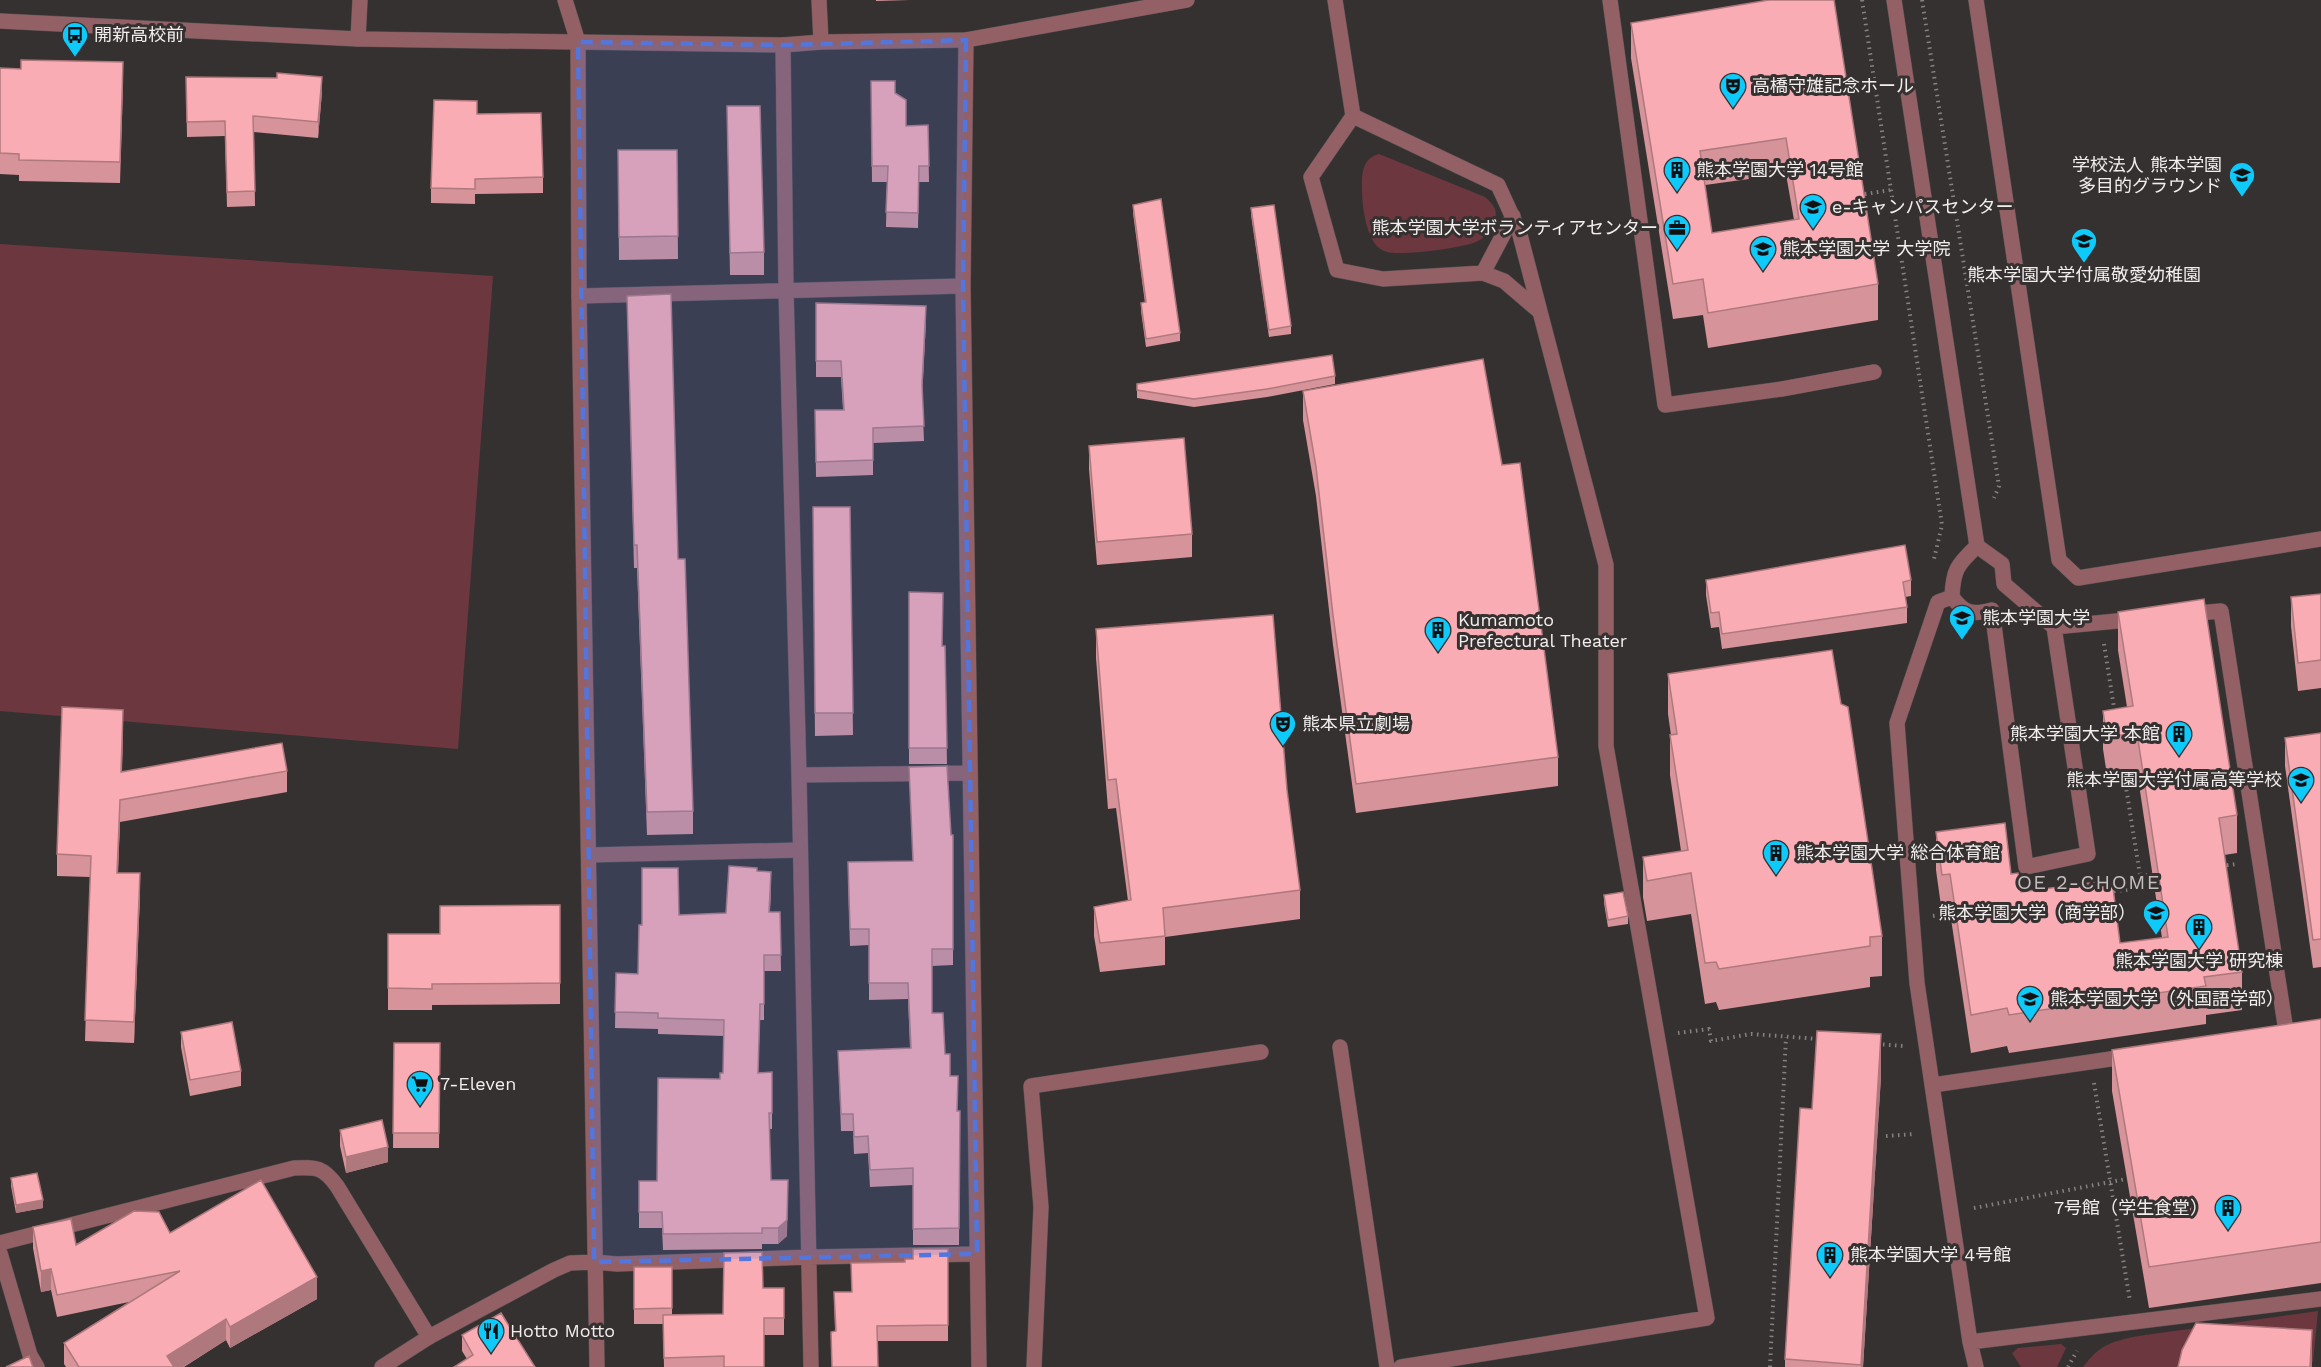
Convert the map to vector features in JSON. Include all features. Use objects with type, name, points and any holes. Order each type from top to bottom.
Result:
[{"type":"street","points":[[358,39],[360,0]]},
{"type":"street","points":[[565,0],[578,42],[579,296],[597,1367]]},
{"type":"street","points":[[819,0],[821,42]]},
{"type":"street","points":[[0,21],[358,39],[783,45],[821,42],[966,40],[1187,0]]},
{"type":"street","points":[[1335,0],[1353,116],[1311,177],[1337,270],[1383,279],[1483,273],[1504,281],[1539,311]]},
{"type":"street","points":[[1610,0],[1665,405],[1782,389],[1874,372]]},
{"type":"street","points":[[1894,0],[1977,546],[2002,564],[2004,584],[1992,610],[2026,867],[2088,854],[2054,627],[2004,584]]},
{"type":"street","points":[[1976,0],[2059,560],[2078,578],[2321,539]]},
{"type":"street","points":[[966,40],[963,286],[979,1367]]},
{"type":"street","points":[[783,45],[786,291],[811,1367]]},
{"type":"street","points":[[1353,116],[1498,185],[1520,231],[1606,565],[1606,746],[1707,1318],[1401,1367]]},
{"type":"street","points":[[1483,273],[1512,216]]},
{"type":"street","points":[[579,296],[963,286]]},
{"type":"street","points":[[1977,546],[1959,563],[1953,582],[1952,597],[1959,608],[1975,614],[1992,610]]},
{"type":"street","points":[[1952,597],[1938,602],[1897,723],[1917,983],[1970,1342],[1976,1367]]},
{"type":"street","points":[[2054,627],[2221,611],[2260,861],[2294,1046],[2270,1042]]},
{"type":"street","points":[[799,775],[970,773]]},
{"type":"street","points":[[589,855],[800,850]]},
{"type":"street","points":[[1340,1047],[1387,1367]]},
{"type":"street","points":[[1034,1367],[1041,1207],[1031,1086],[1261,1053]]},
{"type":"street","points":[[1933,1085],[2148,1053]]},
{"type":"street","points":[[0,1243],[294,1168],[314,1167],[326,1172],[337,1186],[429,1337]]},
{"type":"street","points":[[0,1253],[29,1361]]},
{"type":"street","points":[[382,1367],[429,1337],[570,1263],[617,1264],[977,1254]]},
{"type":"street","points":[[1970,1342],[2321,1299]]},
{"type":"path","points":[[1862,0],[1942,525],[1932,568]]},
{"type":"path","points":[[1922,0],[1999,486],[1993,501]]},
{"type":"path","points":[[1856,195],[1891,190]]},
{"type":"path","points":[[2216,867],[2260,861]]},
{"type":"path","points":[[2140,876],[2162,874]]},
{"type":"path","points":[[1658,1036],[1709,1029],[1711,1041],[1751,1034],[1821,1039]]},
{"type":"path","points":[[1770,1367],[1786,1037]]},
{"type":"path","points":[[1868,1043],[1927,1048]]},
{"type":"path","points":[[2090,1062],[2133,1322]]},
{"type":"path","points":[[1952,1213],[2126,1179]]},
{"type":"highlighted area","points":[[966,40],[963,286],[977,1254],[594,1262],[578,42],[783,45]]},
{"type":"shaded area","points":[[1379,154],[1485,197],[1496,213],[1489,232],[1471,244],[1447,249],[1394,253],[1377,246],[1367,227],[1362,191],[1364,168],[1373,156]]},
{"type":"shaded area","points":[[0,244],[493,276],[458,749],[0,711]]},
{"type":"shaded area","points":[[2318,1311],[2313,1362],[2189,1354],[2182,1367],[2083,1367],[2095,1353],[2107,1345],[2128,1338]]},
{"type":"shaded area","points":[[2061,1344],[2066,1348],[2057,1367],[2021,1367],[2012,1353],[2018,1348]]},
{"type":"building","name":"熊本学園大学 14号館","points":[[1769,0],[1834,0],[1878,284],[1708,313],[1703,279],[1673,284],[1631,23]],"holes":[[[1786,138],[1799,219],[1712,233],[1700,151]]]},
{"type":"building","points":[[21,60],[123,62],[120,162],[19,160],[19,154],[0,153],[0,68],[21,69]]},
{"type":"building","points":[[277,73],[322,77],[318,122],[253,116],[255,191],[227,192],[225,121],[187,122],[186,77],[277,78]]},
{"type":"building","points":[[871,81],[895,81],[895,93],[906,100],[906,126],[928,125],[929,166],[919,166],[918,213],[886,212],[888,166],[872,166]]},
{"type":"building","points":[[434,100],[477,101],[477,114],[541,113],[543,177],[475,179],[475,189],[431,188]]},
{"type":"building","points":[[727,106],[760,106],[764,252],[730,253]]},
{"type":"building","points":[[618,150],[677,150],[678,236],[619,237]]},
{"type":"building","points":[[1161,199],[1180,333],[1146,339],[1141,303],[1146,302],[1133,205]]},
{"type":"building","points":[[1274,205],[1291,326],[1269,330],[1251,208]]},
{"type":"building","points":[[671,294],[678,559],[685,559],[693,811],[647,812],[637,545],[634,545],[627,296]]},
{"type":"building","points":[[816,303],[926,306],[922,385],[924,426],[873,428],[873,460],[816,462],[815,410],[844,410],[841,361],[816,361]]},
{"type":"building","points":[[1332,355],[1335,376],[1267,389],[1194,399],[1137,390],[1137,384]]},
{"type":"building","name":"Kumamoto Prefectural Theater","points":[[1483,359],[1502,465],[1520,463],[1558,757],[1356,784],[1316,467],[1303,391]]},
{"type":"building","points":[[1184,438],[1192,534],[1097,542],[1089,446]]},
{"type":"building","points":[[813,507],[850,507],[853,713],[815,713]]},
{"type":"building","points":[[1905,545],[1911,580],[1903,582],[1907,607],[1722,634],[1719,612],[1711,613],[1706,580]]},
{"type":"building","points":[[909,592],[943,593],[942,646],[945,646],[947,748],[909,748]]},
{"type":"building","points":[[2321,594],[2321,660],[2298,663],[2291,597]]},
{"type":"building","points":[[2204,599],[2237,815],[2219,818],[2242,972],[2204,977],[2206,986],[2009,1015],[2007,1008],[1971,1015],[1950,874],[1942,875],[1936,832],[2005,823],[2011,874],[2018,873],[2021,892],[2112,880],[2120,943],[2168,937],[2137,733],[2107,737],[2103,711],[2133,706],[2118,612]]},
{"type":"building","points":[[1273,615],[1287,790],[1300,890],[1163,908],[1165,936],[1100,943],[1094,907],[1131,900],[1116,779],[1108,780],[1096,629]]},
{"type":"building","name":"熊本学園大学 総合体育館","points":[[1832,650],[1841,704],[1848,707],[1882,936],[1870,937],[1870,946],[1719,969],[1716,962],[1705,963],[1691,873],[1647,881],[1643,857],[1688,850],[1670,735],[1677,734],[1668,674]]},
{"type":"building","points":[[62,707],[123,710],[121,772],[282,743],[287,771],[120,800],[117,873],[140,873],[134,1022],[85,1020],[91,856],[57,854]]},
{"type":"building","points":[[2321,733],[2321,939],[2313,940],[2285,738]]},
{"type":"building","points":[[947,766],[951,835],[953,835],[953,949],[932,949],[932,1013],[943,1013],[945,1054],[950,1054],[950,1076],[958,1076],[959,1228],[913,1229],[913,1168],[870,1170],[868,1136],[854,1137],[853,1114],[841,1114],[838,1051],[911,1048],[908,983],[869,983],[869,929],[850,929],[848,862],[913,861],[909,767]]},
{"type":"building","points":[[729,866],[757,868],[757,871],[771,872],[769,912],[780,912],[781,955],[764,955],[764,1004],[760,1004],[758,1073],[772,1072],[772,1113],[769,1113],[771,1180],[788,1180],[787,1220],[778,1228],[762,1228],[762,1233],[663,1234],[662,1212],[639,1212],[639,1181],[657,1181],[658,1078],[720,1079],[720,1073],[723,1073],[724,1020],[658,1018],[658,1013],[615,1012],[616,973],[638,974],[639,925],[642,925],[642,868],[678,868],[679,915],[726,913]]},
{"type":"building","points":[[1623,892],[1628,916],[1608,920],[1604,895]]},
{"type":"building","points":[[560,905],[560,983],[432,984],[432,989],[388,988],[388,934],[440,934],[440,906]]},
{"type":"building","name":"7号館（学生食堂）","points":[[2321,1019],[2321,1242],[2149,1267],[2112,1050]]},
{"type":"building","points":[[232,1022],[241,1071],[190,1080],[181,1032]]},
{"type":"building","name":"熊本学園大学 4号館","points":[[1817,1031],[1881,1034],[1861,1365],[1785,1359],[1800,1108],[1812,1109]]},
{"type":"building","points":[[394,1043],[440,1043],[439,1133],[393,1133]]},
{"type":"building","points":[[382,1120],[388,1147],[346,1157],[340,1130]]},
{"type":"building","points":[[37,1173],[43,1200],[16,1205],[11,1178]]},
{"type":"building","points":[[261,1180],[317,1277],[230,1327],[226,1319],[167,1356],[174,1367],[79,1367],[64,1343],[180,1271],[57,1295],[51,1269],[41,1271],[33,1227],[71,1219],[76,1245],[134,1211],[159,1212],[170,1233]]},
{"type":"building","points":[[913,1249],[948,1249],[948,1325],[877,1326],[878,1367],[832,1367],[831,1332],[836,1331],[834,1292],[852,1292],[851,1263],[905,1262],[905,1259],[913,1259]]},
{"type":"building","points":[[762,1252],[763,1288],[784,1288],[784,1318],[764,1318],[764,1367],[724,1367],[724,1356],[664,1358],[663,1315],[723,1314],[724,1253]]},
{"type":"building","points":[[634,1267],[672,1267],[672,1308],[634,1309]]},
{"type":"building","points":[[501,1313],[535,1367],[454,1367],[473,1355],[462,1335]]},
{"type":"building","points":[[2196,1323],[2312,1330],[2310,1367],[2178,1367],[2182,1350]]},
{"type":"building","points":[[29,1356],[33,1367],[6,1367]]},
{"type":"place","name":"開新高校前","points":[[75,58]]},
{"type":"place","name":"高橋守雄記念ホール","points":[[1733,109]]},
{"type":"place","name":"熊本学園大学 14号館","points":[[1677,193]]},
{"type":"place","name":"学校法人 熊本学園 多目的グラウンド","points":[[2242,198]]},
{"type":"place","name":"e-キャンパスセンター","points":[[1813,230]]},
{"type":"place","name":"熊本学園大学ボランティアセンター","points":[[1677,251]]},
{"type":"place","name":"熊本学園大学付属敬愛幼稚園","points":[[2084,264]]},
{"type":"place","name":"熊本学園大学 大学院","points":[[1763,272]]},
{"type":"place","name":"熊本学園大学","points":[[1962,641]]},
{"type":"place","name":"Kumamoto Prefectural Theater","points":[[1438,653]]},
{"type":"place","name":"熊本県立劇場","points":[[1283,747]]},
{"type":"place","name":"熊本学園大学 本館","points":[[2179,757]]},
{"type":"place","name":"熊本学園大学付属高等学校","points":[[2301,803]]},
{"type":"place","name":"熊本学園大学 総合体育館","points":[[1776,876]]},
{"type":"place","name":"熊本学園大学（商学部）","points":[[2156,936]]},
{"type":"place","name":"熊本学園大学 研究棟","points":[[2199,950]]},
{"type":"place","name":"熊本学園大学（外国語学部）","points":[[2030,1022]]},
{"type":"place","name":"7-Eleven","points":[[420,1107]]},
{"type":"place","name":"7号館（学生食堂）","points":[[2228,1231]]},
{"type":"place","name":"熊本学園大学 4号館","points":[[1830,1278]]},
{"type":"place","name":"Hotto Motto","points":[[491,1354]]},
{"type":"district","name":"OE 2-CHOME","points":[[2089,882]]}]
